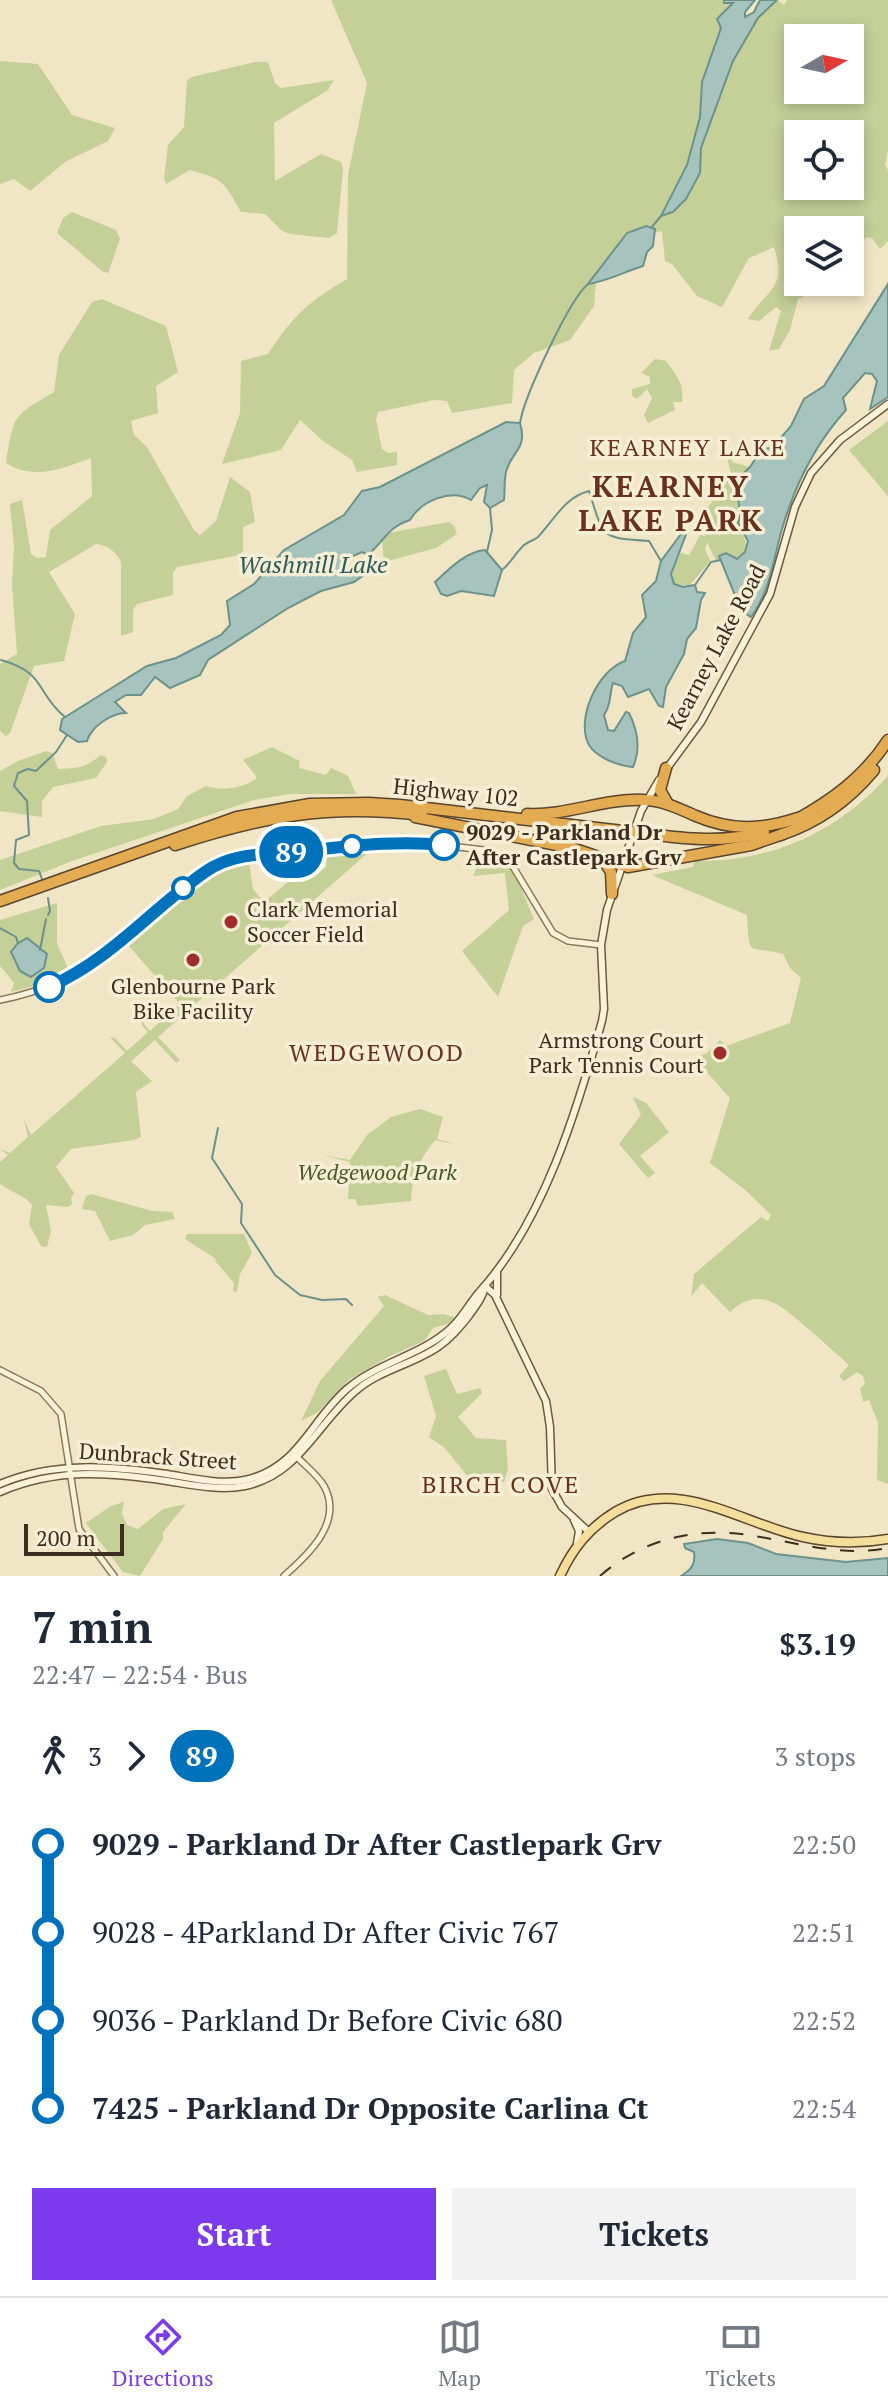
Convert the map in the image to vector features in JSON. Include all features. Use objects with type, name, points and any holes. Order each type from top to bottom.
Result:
[{"type":"highway","name":"Highway 102","points":[[647,837],[726,839],[767,831],[826,803],[849,786],[870,765],[888,740]]},
{"type":"highway","name":"Highway 102","points":[[0,901],[237,817],[310,804],[369,803],[416,807],[713,845],[742,843],[783,834],[816,819],[865,781],[888,751]]},
{"type":"highway","points":[[666,768],[660,790],[665,801],[673,807]]},
{"type":"highway","points":[[416,807],[540,814],[646,800],[735,828],[769,827],[798,818]]},
{"type":"highway","name":"Highway 102","points":[[0,908],[238,825],[283,815],[323,811],[389,812],[623,834]]},
{"type":"highway","points":[[389,812],[560,845],[622,867],[638,867],[751,845],[783,834]]},
{"type":"highway","points":[[604,861],[611,872],[614,889]]},
{"type":"highway","points":[[614,889],[638,867]]},
{"type":"main road","name":"Kearney Lake Road","points":[[485,1286],[545,1191],[594,1050],[604,1009],[601,945],[614,889],[646,800],[701,722],[770,594],[795,507],[811,473],[832,447],[888,404]]},
{"type":"main road","points":[[497,1267],[496,1284],[501,1310]]},
{"type":"main road","points":[[485,1286],[501,1310],[546,1401],[552,1489],[557,1501],[589,1532]]},
{"type":"main road","name":"Dunbrack Street","points":[[0,1484],[34,1473],[113,1467],[224,1481],[258,1476],[296,1456],[356,1390],[440,1346],[475,1307],[485,1286]]},
{"type":"main road","name":"Dunbrack Street","points":[[296,1456],[334,1401],[346,1389],[372,1371],[436,1339],[452,1327],[485,1286]]},
{"type":"main road","points":[[475,1307],[487,1300],[501,1310]]},
{"type":"main road","name":"Dunbrack Street","points":[[0,1492],[72,1470]]},
{"type":"main road","points":[[560,1576],[577,1546],[602,1521],[637,1502],[672,1498],[703,1503],[805,1538],[855,1542],[888,1539]]},
{"type":"main road","points":[[569,1514],[579,1531],[577,1546]]},
{"type":"main road","points":[[577,1521],[602,1521]]},
{"type":"street","points":[[0,1000],[45,989],[78,973],[113,950],[207,870],[237,858],[259,854],[408,841],[492,851],[512,865],[553,933],[575,942],[601,945]]},
{"type":"street","points":[[0,1370],[41,1391],[55,1405],[64,1421],[79,1529],[112,1575]]},
{"type":"street","points":[[284,1576],[314,1546],[328,1521],[324,1487],[296,1456]]},
{"type":"green space","points":[[331,0],[733,2],[717,19],[721,28],[702,82],[700,117],[687,165],[662,215],[700,173],[701,148],[733,61],[758,18],[777,0],[784,5],[787,0],[888,0],[888,149],[885,165],[888,170],[888,241],[880,249],[872,238],[864,240],[864,216],[784,216],[784,296],[804,296],[798,299],[790,330],[779,349],[769,351],[781,311],[776,307],[759,321],[748,319],[777,281],[778,261],[774,247],[749,258],[722,307],[697,296],[672,264],[665,261],[662,231],[654,233],[654,229],[646,226],[589,284],[596,283],[594,306],[570,340],[534,353],[514,370],[512,403],[452,413],[447,401],[434,400],[378,412],[376,420],[382,449],[388,453],[397,452],[397,465],[357,472],[352,460],[323,441],[300,420],[281,450],[222,464],[240,413],[241,361],[268,354],[302,311],[347,279],[348,175],[367,83]]},
{"type":"green space","points":[[0,61],[38,64],[72,115],[115,128],[108,141],[65,162],[30,191],[14,179],[0,184]]},
{"type":"green space","points":[[255,62],[268,62],[275,83],[281,88],[334,80],[328,90],[274,123],[275,181],[321,154],[341,162],[337,233],[329,238],[290,234],[282,231],[265,214],[241,212],[222,183],[201,173],[190,170],[166,184],[168,145],[184,127],[187,81],[192,77]]},
{"type":"green space","points":[[72,212],[116,230],[120,239],[108,273],[57,233],[63,218]]},
{"type":"green space","points":[[102,299],[166,326],[178,372],[156,386],[158,413],[131,421],[134,435],[147,447],[194,530],[200,535],[216,521],[230,477],[250,492],[255,522],[243,527],[243,552],[177,567],[173,573],[173,595],[137,604],[133,610],[133,632],[121,636],[121,562],[114,552],[96,544],[49,572],[75,614],[64,661],[34,666],[10,733],[6,736],[0,731],[0,664],[17,654],[10,504],[22,500],[31,554],[37,558],[46,557],[50,530],[92,496],[91,458],[48,471],[16,468],[6,463],[11,435],[22,413],[54,392],[59,355],[92,302]]},
{"type":"green space","points":[[655,359],[666,361],[676,375],[681,385],[682,402],[673,402],[675,410],[648,423],[644,415],[652,398],[647,389],[637,399],[632,396],[632,389],[650,384],[650,377],[641,373]]},
{"type":"green space","points":[[888,421],[888,496],[849,450]]},
{"type":"green space","points":[[732,456],[732,462],[750,467],[736,481],[738,521],[746,543],[745,553],[737,559],[720,556],[721,560],[716,561],[707,542],[705,549],[710,561],[689,586],[674,584],[671,574],[680,553],[689,555],[700,535],[705,536],[696,522],[724,487],[727,475],[732,477],[727,458]]},
{"type":"green space","points":[[449,522],[457,534],[436,548],[384,562],[382,541],[388,533]]},
{"type":"green space","points":[[272,747],[300,761],[299,768],[326,775],[331,768],[348,776],[356,794],[290,794],[254,800],[72,861],[0,890],[0,860],[101,826],[154,819],[178,809],[187,796],[206,786],[225,789],[244,785],[256,776],[243,760]]},
{"type":"green space","points":[[46,751],[52,753],[58,769],[81,766],[101,755],[106,757],[107,762],[96,778],[53,787],[42,801],[42,817],[0,811],[0,771]]},
{"type":"green space","points":[[888,776],[888,1484],[877,1480],[878,1423],[869,1400],[863,1402],[860,1388],[865,1384],[863,1376],[857,1372],[844,1381],[839,1376],[849,1365],[773,1302],[752,1299],[730,1312],[702,1283],[691,1297],[694,1274],[761,1217],[768,1221],[771,1215],[710,1163],[730,1098],[694,1058],[707,1053],[720,1040],[726,1046],[790,1023],[801,978],[790,968],[783,954],[752,948],[747,915],[652,875],[693,867],[695,861],[723,860],[776,850],[801,840],[847,813]]},
{"type":"green space","points":[[371,850],[158,1037],[180,1060],[176,1063],[155,1040],[131,1061],[152,1081],[136,1092],[141,1137],[71,1149],[56,1167],[74,1193],[72,1204],[68,1207],[46,1205],[51,1231],[47,1247],[41,1246],[29,1224],[32,1205],[0,1184],[0,1162],[8,1155],[0,1149],[10,1153],[28,1137],[24,1119],[31,1135],[125,1053],[110,1037],[115,1038],[127,1051],[148,1032],[142,1025],[143,1012],[144,1024],[150,1031],[180,1004],[127,944],[183,894],[231,866],[249,861],[253,889],[264,902],[289,881],[316,875],[326,867],[327,854]]},
{"type":"green space","points":[[482,856],[502,860],[514,871],[534,919],[523,926],[498,997],[462,951],[509,910],[505,873],[473,876]]},
{"type":"green space","points":[[57,903],[57,943],[69,971],[11,992],[14,983],[0,966],[0,920]]},
{"type":"green space","points":[[633,1097],[646,1103],[669,1132],[640,1156],[655,1173],[648,1178],[619,1144],[641,1115]]},
{"type":"green space","name":"Wedgewood Park","points":[[420,1109],[443,1117],[437,1139],[459,1145],[435,1140],[417,1169],[411,1201],[358,1206],[355,1199],[348,1199],[350,1162],[322,1155],[350,1160],[367,1135],[391,1117]]},
{"type":"green space","points":[[91,1194],[152,1211],[172,1212],[175,1219],[145,1225],[133,1235],[110,1241],[95,1211],[82,1209],[86,1196]]},
{"type":"green space","points":[[187,1234],[244,1234],[252,1253],[240,1274],[237,1292],[233,1291],[234,1283],[216,1259],[185,1239]]},
{"type":"green space","points":[[385,1295],[428,1315],[444,1314],[462,1320],[433,1328],[424,1341],[350,1379],[318,1412],[301,1421],[320,1381],[384,1306],[378,1297]]},
{"type":"green space","points":[[446,1369],[457,1394],[480,1388],[482,1393],[458,1417],[476,1438],[506,1440],[508,1469],[504,1482],[468,1477],[445,1448],[429,1437],[436,1416],[424,1376]]},
{"type":"green space","points":[[124,1502],[122,1513],[127,1525],[138,1529],[163,1509],[186,1504],[163,1532],[163,1539],[140,1576],[123,1572],[86,1523],[111,1506]]},
{"type":"water","points":[[724,0],[755,0],[745,12],[745,17],[754,12],[760,0],[777,0],[758,18],[733,61],[701,148],[700,173],[686,199],[673,212],[661,216],[687,165],[700,117],[702,82],[721,28],[717,19],[733,3],[724,3]]},
{"type":"water","points":[[646,226],[655,229],[653,246],[647,252],[643,266],[588,284],[627,233]]},
{"type":"water","name":"KEARNEY LAKE","points":[[888,284],[888,397],[870,409],[877,381],[872,374],[865,373],[843,398],[846,410],[816,451],[793,497],[767,585],[751,617],[741,610],[719,556],[726,553],[737,559],[745,552],[748,541],[738,523],[736,481],[762,449],[772,448],[791,426],[804,399],[824,386]]},
{"type":"water","name":"Washmill Lake","points":[[506,422],[520,423],[522,439],[508,465],[504,500],[490,508],[484,502],[487,485],[480,488],[471,500],[455,495],[429,502],[410,520],[392,530],[368,555],[362,552],[341,561],[342,567],[361,566],[364,575],[354,582],[321,591],[288,608],[208,660],[200,675],[170,688],[155,677],[141,695],[126,695],[115,702],[126,713],[102,722],[87,741],[78,742],[60,730],[62,719],[147,666],[176,658],[221,635],[230,625],[227,601],[254,584],[284,550],[344,515],[362,491],[380,487]]},
{"type":"water","points":[[684,530],[687,532],[671,574],[674,584],[683,587],[695,585],[697,592],[705,593],[696,628],[687,639],[684,654],[666,687],[663,707],[659,706],[649,689],[628,697],[622,686],[613,683],[604,715],[608,730],[614,731],[626,712],[629,713],[637,740],[633,767],[621,765],[603,757],[589,745],[585,734],[587,709],[606,674],[625,661],[633,633],[646,617],[642,595],[656,581],[661,561]]},
{"type":"water","points":[[485,550],[502,570],[494,596],[461,591],[447,596],[441,594],[435,582],[464,558]]},
{"type":"water","points":[[27,938],[47,954],[44,968],[31,977],[20,971],[11,952]]},
{"type":"water","points":[[717,1539],[748,1543],[776,1554],[846,1562],[888,1558],[888,1576],[681,1576],[690,1569],[694,1560],[694,1552],[685,1548],[684,1544]]},
{"type":"waterway","points":[[651,228],[661,216]]},
{"type":"waterway","points":[[520,423],[548,350],[570,309],[588,284]]},
{"type":"waterway","points":[[502,570],[524,545],[538,537],[573,498],[589,491],[606,532],[621,539],[649,541],[661,561]]},
{"type":"waterway","points":[[487,552],[492,530],[490,508]]},
{"type":"waterway","points":[[695,585],[711,562],[721,560]]},
{"type":"waterway","points":[[1,660],[16,665],[34,677],[65,717]]},
{"type":"waterway","points":[[42,879],[39,871],[19,869],[14,863],[16,840],[29,835],[27,801],[14,786],[18,773],[28,769],[36,771],[56,752],[67,735]]},
{"type":"waterway","points":[[48,898],[48,915]]},
{"type":"waterway","points":[[40,950],[46,919]]},
{"type":"waterway","points":[[0,928],[16,937],[18,943]]},
{"type":"waterway","points":[[218,1128],[212,1158],[242,1204],[241,1223],[275,1275],[300,1295],[322,1300],[346,1299],[352,1305]]},
{"type":"railway","points":[[600,1576],[634,1552],[692,1534],[733,1533],[837,1550],[888,1548]]},
{"type":"bus line","name":"89","points":[[49,987],[93,964],[187,885],[220,864],[259,854],[355,845],[408,841],[444,845]]},
{"type":"place","name":"9029 - Parkland Dr After Castlepark Grv","points":[[444,845]]},
{"type":"place","name":"Clark Memorial Soccer Field","points":[[231,922]]},
{"type":"place","name":"Glenbourne Park Bike Facility","points":[[193,960]]},
{"type":"place","name":"Armstrong Court Park Tennis Court","points":[[720,1053]]},
{"type":"district","name":"KEARNEY LAKE","points":[[688,448]]},
{"type":"district","name":"KEARNEY LAKE PARK","points":[[671,504]]},
{"type":"district","name":"WEDGEWOOD","points":[[377,1053]]},
{"type":"district","name":"BIRCH COVE","points":[[501,1485]]}]
